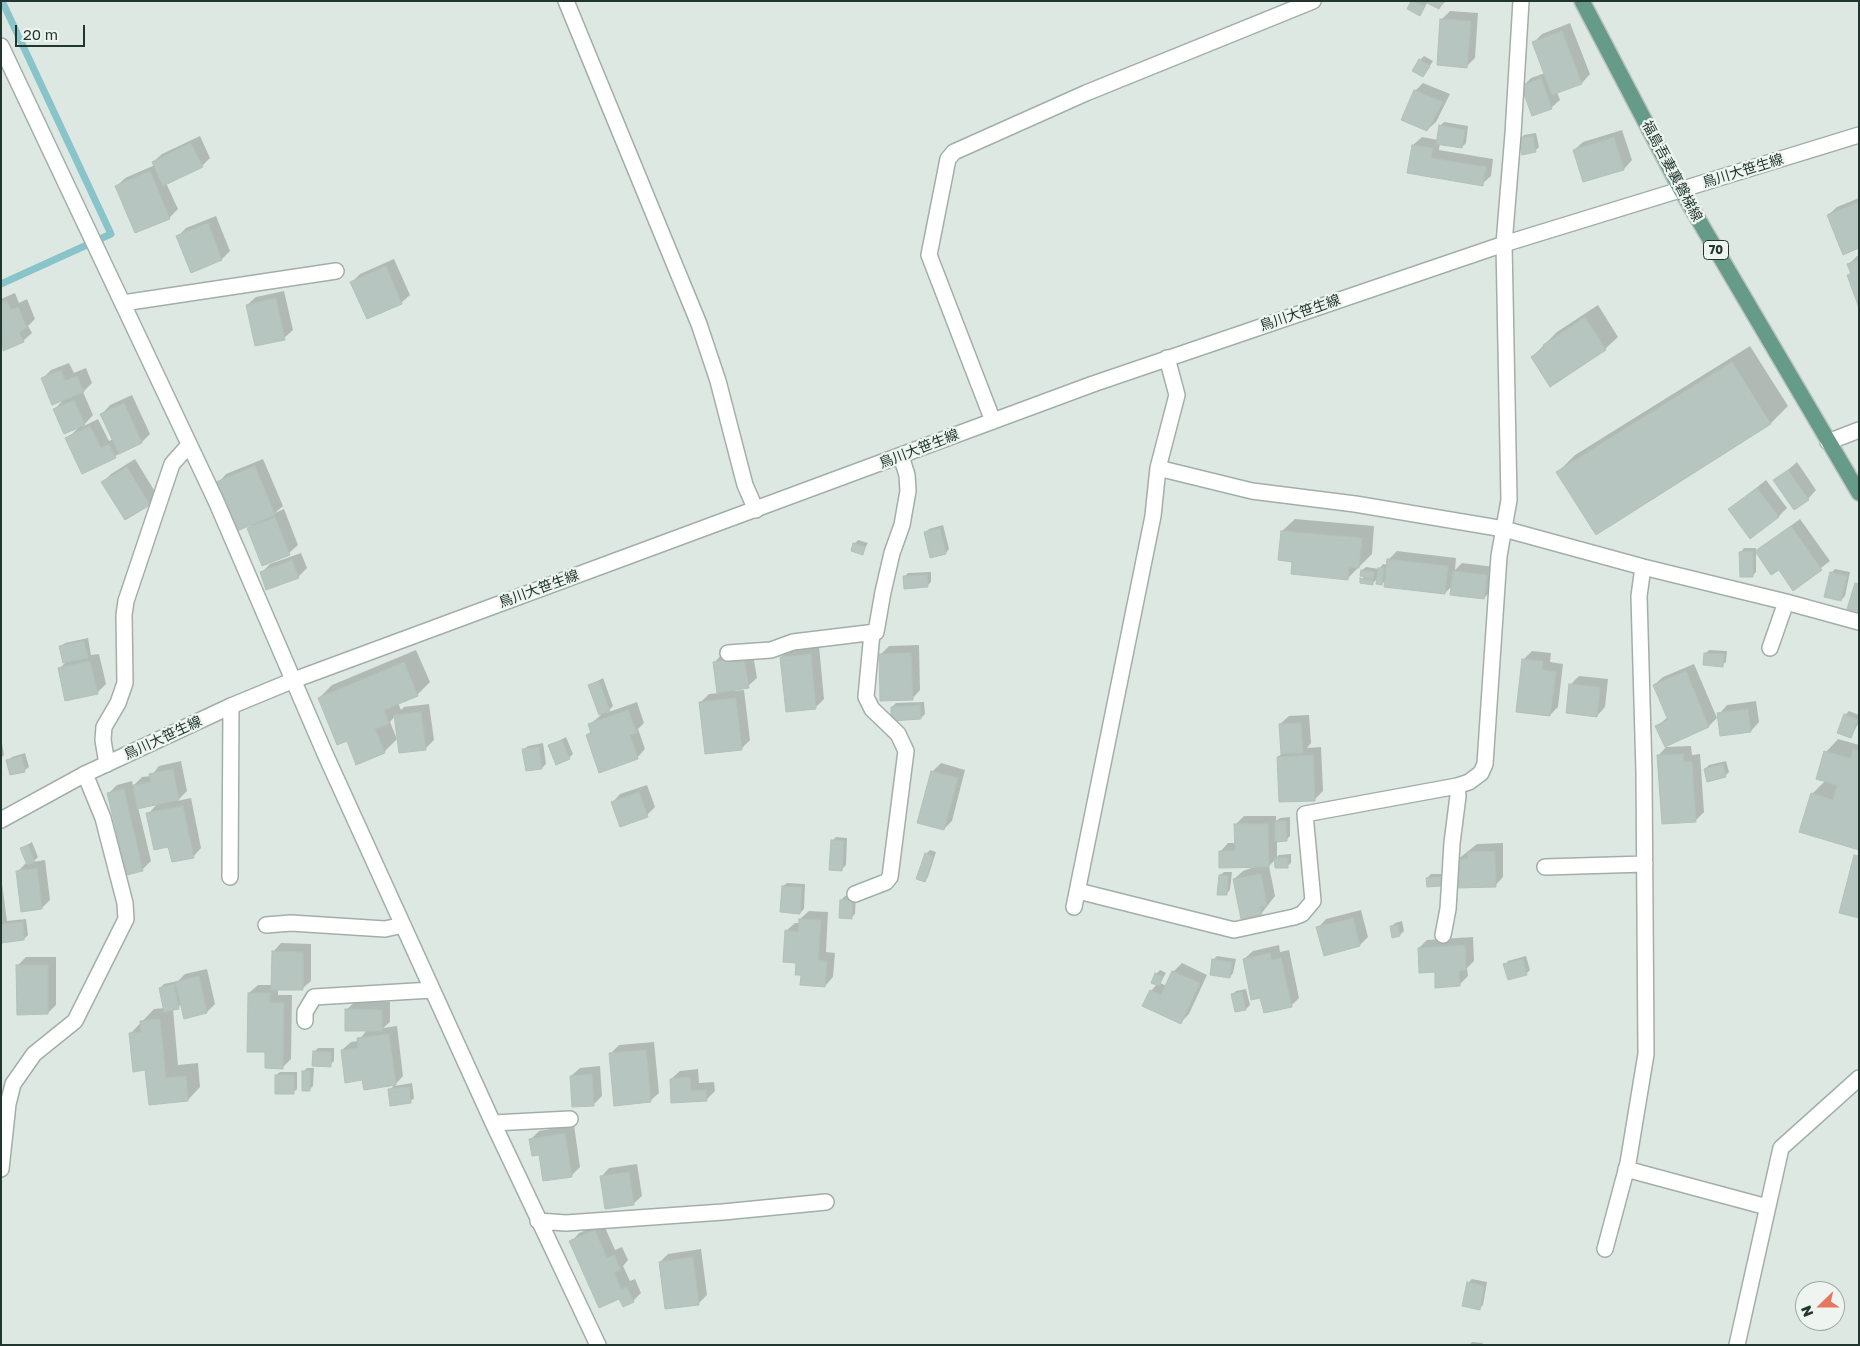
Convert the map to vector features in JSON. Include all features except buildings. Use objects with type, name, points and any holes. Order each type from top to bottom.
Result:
[{"type":"main road","name":"福島吾妻裏磐梯線","points":[[1582,1],[1681,190],[1859,493]]},
{"type":"street","points":[[566,1],[699,324],[718,381],[745,485],[756,510]]},
{"type":"street","points":[[993,421],[929,255],[948,159],[954,152],[1086,94],[1313,1]]},
{"type":"street","points":[[1078,891],[1234,930],[1294,917],[1302,914],[1313,900],[1305,814],[1456,786],[1470,782],[1481,773],[1485,764],[1499,556],[1509,500],[1504,244],[1513,134],[1520,1]]},
{"type":"street","points":[[1,46],[189,445],[432,990],[538,1221],[598,1345]]},
{"type":"street","name":"鳥川大笹生線","points":[[1,820],[85,774],[231,706],[294,680],[993,421],[1167,358],[1504,244],[1859,135]]},
{"type":"street","points":[[123,303],[336,271]]},
{"type":"street","points":[[1074,907],[1153,516],[1158,468],[1177,395],[1167,358]]},
{"type":"street","points":[[1828,442],[1859,430]]},
{"type":"street","points":[[107,764],[103,740],[104,727],[118,703],[125,683],[124,615],[126,601],[172,464],[189,445]]},
{"type":"street","points":[[728,653],[770,650],[793,642],[876,632],[883,592],[892,554],[902,525],[908,491],[907,475],[901,456]]},
{"type":"street","points":[[1158,468],[1252,490],[1355,504],[1504,529],[1643,567],[1859,622]]},
{"type":"street","points":[[1605,1249],[1626,1169],[1646,1054],[1645,864],[1639,596],[1643,567]]},
{"type":"street","points":[[1770,648],[1786,602]]},
{"type":"street","points":[[855,894],[886,882],[890,877],[906,751],[898,734],[872,709],[867,700],[867,675],[872,633]]},
{"type":"street","points":[[230,877],[231,706]]},
{"type":"street","points":[[1,1169],[8,1104],[13,1084],[34,1054],[75,1021],[126,919],[125,903],[103,818],[85,774]]},
{"type":"street","points":[[1443,935],[1448,909],[1452,842],[1458,796],[1456,786]]},
{"type":"street","points":[[1545,867],[1645,864]]},
{"type":"street","points":[[266,925],[291,923],[385,929],[403,925]]},
{"type":"street","points":[[305,1021],[306,1012],[314,997],[432,990]]},
{"type":"street","points":[[1737,1345],[1781,1148],[1859,1078]]},
{"type":"street","points":[[493,1123],[570,1119]]},
{"type":"street","points":[[1626,1169],[1767,1207]]},
{"type":"street","points":[[538,1221],[566,1223],[723,1212],[826,1202]]},
{"type":"waterway","points":[[1,284],[111,234],[2,1]]}]
